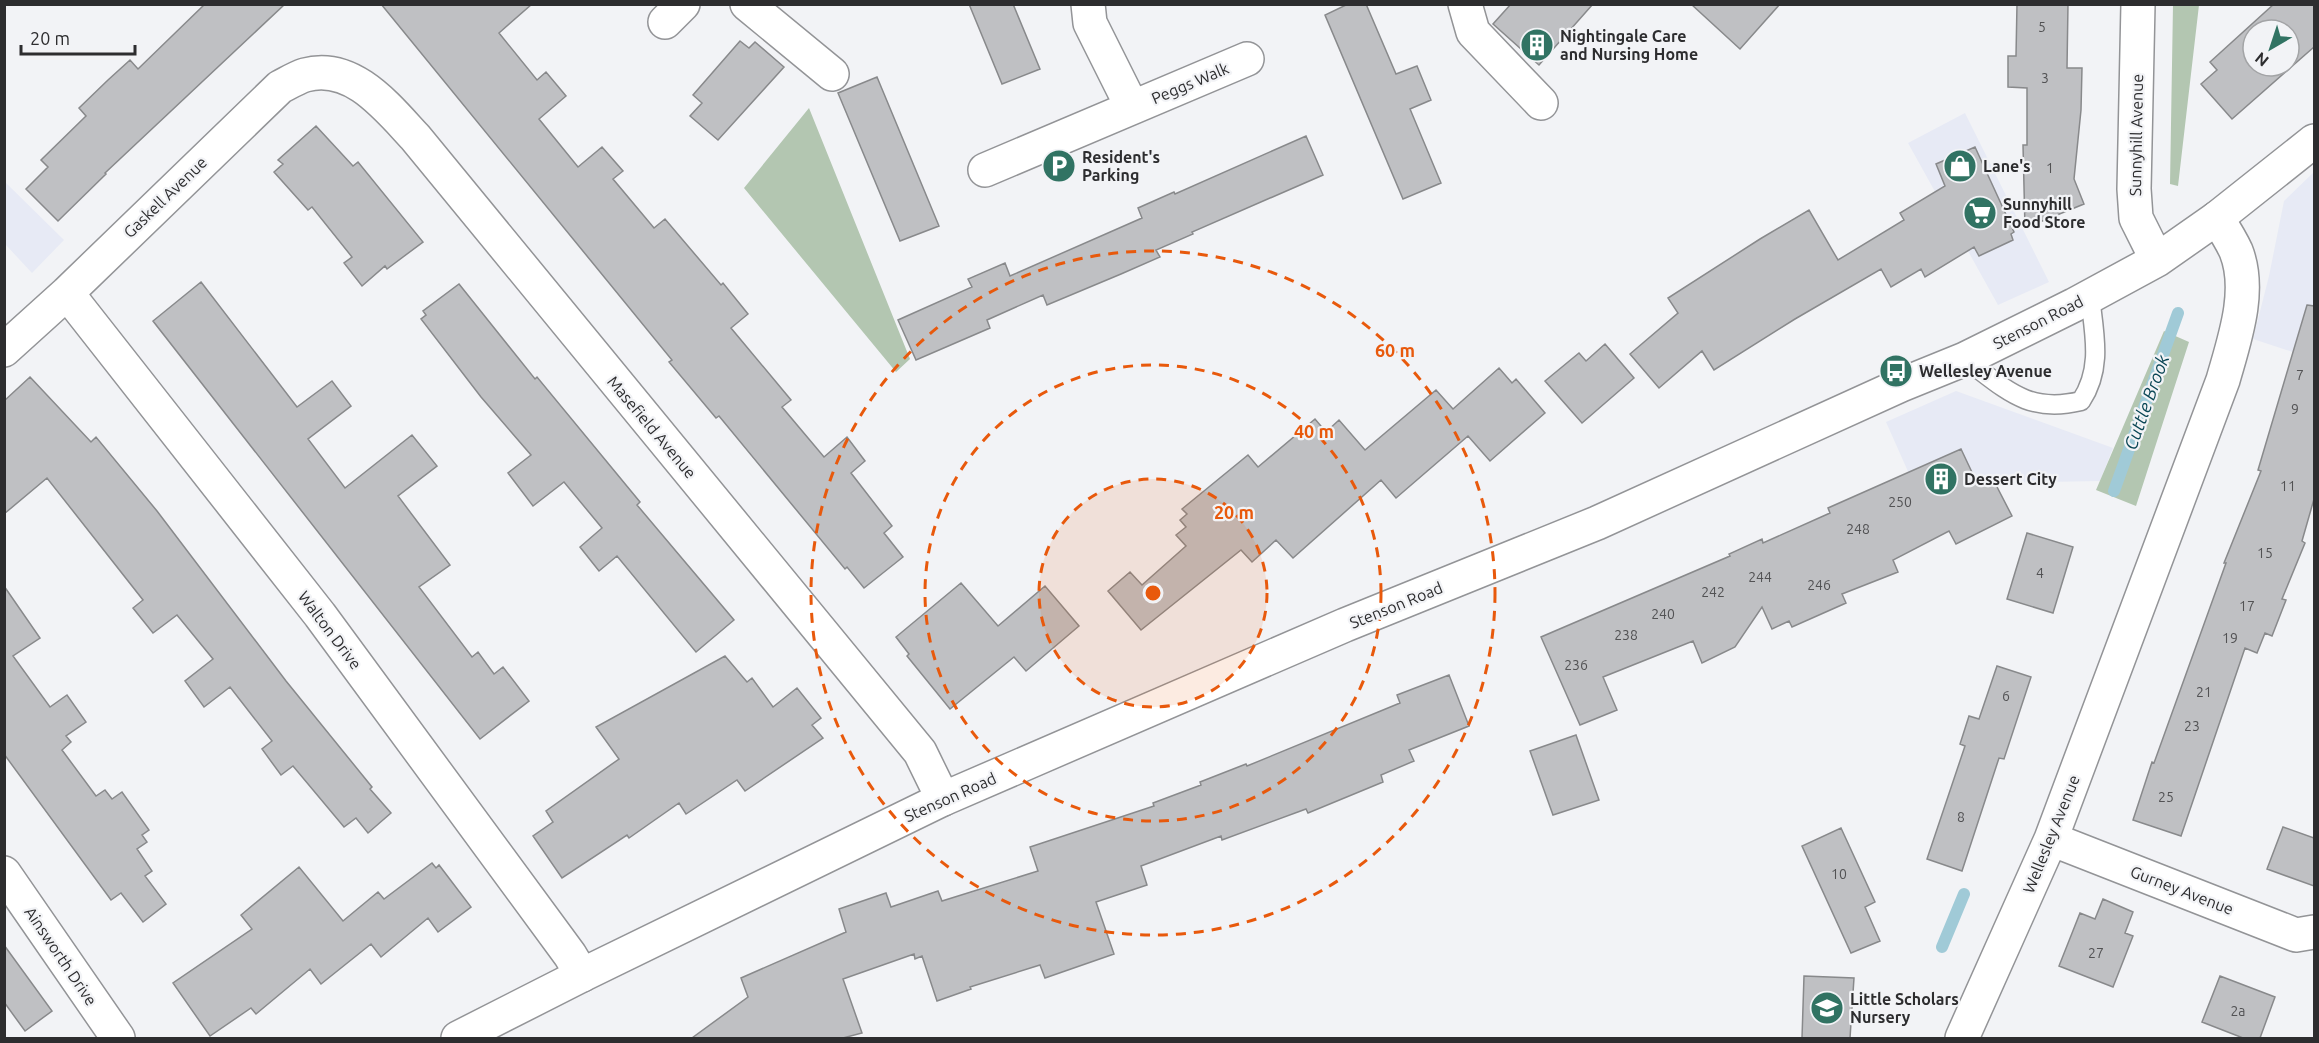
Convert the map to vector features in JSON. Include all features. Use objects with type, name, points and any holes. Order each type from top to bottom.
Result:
[{"type":"street","points":[[747,4],[832,74]]},
{"type":"street","points":[[1465,4],[1473,32],[1541,103]]},
{"type":"street","name":"Sunnyhill Avenue","points":[[2138,4],[2134,189],[2136,218],[2157,260]]},
{"type":"street","name":"Peggs Walk","points":[[1089,14],[1132,107]]},
{"type":"street","name":"Peggs Walk","points":[[985,170],[1247,59]]},
{"type":"street","name":"Gaskell Avenue","points":[[4,350],[67,293],[280,87],[306,75],[339,74]]},
{"type":"street","name":"Masefield Avenue","points":[[339,74],[376,95],[415,137],[920,752],[943,799]]},
{"type":"street","name":"Stenson Road","points":[[458,1038],[943,799],[1345,625],[1597,523],[1901,385],[1965,359],[2090,297],[2157,260],[2217,218],[2314,141]]},
{"type":"street","name":"Wellesley Avenue","points":[[1962,1038],[2051,839],[2231,353],[2241,301],[2242,274],[2236,252],[2217,218]]},
{"type":"street","name":"Walton Drive","points":[[67,293],[320,615],[582,975]]},
{"type":"street","name":"Gurney Avenue","points":[[2051,839],[2296,935],[2314,932]]},
{"type":"street","name":"Ainsworth Drive","points":[[4,873],[118,1038]]},
{"type":"lane","points":[[1965,359],[2013,394],[2037,404],[2061,405],[2081,401],[2088,391],[2097,354],[2090,297]]},
{"type":"shaded area","points":[[1965,113],[2049,282],[1998,305],[1908,143]]},
{"type":"shaded area","points":[[2314,172],[2314,359],[2253,339],[2269,276],[2284,201]]},
{"type":"shaded area","points":[[4,181],[64,240],[32,273],[5,244]]},
{"type":"shaded area","points":[[1956,391],[2113,448],[2100,481],[1989,483],[1930,521],[1886,422]]},
{"type":"green space","points":[[2173,5],[2199,5],[2178,186],[2170,184]]},
{"type":"green space","points":[[809,108],[910,359],[896,372],[744,188]]},
{"type":"green space","points":[[2164,331],[2189,342],[2136,506],[2096,490]]},
{"type":"building","points":[[205,4],[285,4],[105,173],[58,221],[26,189],[48,167],[41,160],[86,116],[79,108],[108,80],[130,60],[138,69]]},
{"type":"building","points":[[381,4],[532,4],[499,33],[537,80],[546,72],[566,96],[539,119],[578,167],[602,147],[623,171],[613,179],[654,228],[665,219],[721,285],[723,283],[748,314],[731,328],[791,400],[782,407],[824,457],[847,437],[865,461],[851,473],[892,526],[884,533],[903,557],[864,588],[847,567],[845,569],[719,416],[716,418],[669,362],[672,360]]},
{"type":"building","points":[[969,4],[1013,4],[1040,69],[1002,84]]},
{"type":"building","points":[[1348,4],[1366,4],[1396,74],[1417,66],[1431,100],[1410,109],[1441,183],[1403,199],[1325,15]]},
{"type":"building","name":"Nightingale Care and Nursing Home","points":[[1511,4],[1593,4],[1539,65],[1493,24]]},
{"type":"building","name":"Nightingale Care and Nursing Home","points":[[1691,4],[1780,4],[1740,49]]},
{"type":"building","points":[[2017,4],[2068,4],[2067,68],[2082,68],[2081,110],[2074,179],[2084,204],[2025,228],[2023,145],[2027,145],[2027,88],[2008,87],[2008,56],[2016,56]]},
{"type":"building","points":[[2274,4],[2314,4],[2314,47],[2301,58],[2301,18],[2259,18]]},
{"type":"building","points":[[2241,34],[2241,78],[2279,78],[2232,119],[2201,84],[2217,70],[2210,62]]},
{"type":"building","points":[[740,41],[749,48],[755,42],[784,67],[718,140],[690,116],[702,103],[693,95]]},
{"type":"building","points":[[877,77],[939,226],[900,241],[838,93]]},
{"type":"building","points":[[316,126],[353,166],[358,162],[423,242],[387,269],[385,266],[362,286],[344,263],[352,257],[312,207],[308,210],[274,172],[283,164],[278,160]]},
{"type":"building","points":[[1306,136],[1323,175],[1156,250],[1160,257],[1047,305],[1043,295],[987,320],[990,328],[916,360],[898,320],[972,287],[968,279],[1005,263],[1010,276],[1142,218],[1138,208]]},
{"type":"building","points":[[1975,147],[2014,232],[2011,234],[2013,240],[1979,256],[1974,247],[1925,277],[1921,269],[1891,287],[1881,269],[1714,370],[1702,351],[1659,388],[1630,354],[1678,313],[1668,298],[1760,239],[1809,210],[1838,260],[1904,220],[1900,213],[1945,186],[1936,164]]},
{"type":"building","points":[[201,282],[297,407],[332,381],[351,406],[308,439],[345,488],[412,435],[437,466],[398,496],[450,565],[419,587],[472,657],[478,652],[494,674],[503,667],[529,701],[480,739],[153,321]]},
{"type":"building","points":[[459,284],[535,379],[537,377],[640,502],[637,505],[734,620],[696,652],[617,556],[599,571],[580,547],[602,528],[564,482],[533,506],[508,473],[531,455],[481,397],[421,319],[426,315],[423,311]]},
{"type":"building","points":[[2307,305],[2314,306],[2314,499],[2302,541],[2305,543],[2282,599],[2286,600],[2272,636],[2265,633],[2257,653],[2245,648],[2181,836],[2133,820],[2152,762],[2154,763],[2226,563],[2224,563],[2261,471],[2258,470]]},
{"type":"building","points":[[1605,344],[1634,378],[1582,423],[1545,381],[1579,353],[1586,361]]},
{"type":"building","points":[[1499,368],[1512,383],[1516,379],[1545,413],[1490,461],[1468,436],[1396,498],[1381,480],[1293,558],[1276,540],[1252,562],[1241,550],[1141,630],[1108,591],[1130,572],[1142,585],[1186,546],[1176,535],[1186,527],[1180,520],[1187,514],[1182,509],[1248,455],[1258,467],[1315,419],[1326,432],[1339,420],[1365,450],[1436,390],[1453,409]]},
{"type":"building","points":[[30,377],[91,442],[96,437],[157,511],[286,681],[372,787],[370,789],[391,813],[368,833],[356,818],[344,827],[293,766],[281,775],[262,749],[272,741],[230,687],[204,707],[185,681],[213,659],[177,615],[153,633],[133,608],[143,600],[47,478],[4,514],[4,401]]},
{"type":"building","points":[[1961,449],[1978,485],[1995,483],[2012,516],[1956,544],[1949,531],[1893,560],[1898,572],[1842,594],[1846,603],[1792,627],[1789,621],[1772,629],[1762,607],[1735,647],[1702,663],[1693,641],[1603,677],[1617,710],[1580,725],[1541,637],[1730,556],[1729,554],[1762,539],[1763,543],[1830,513],[1828,508]]},
{"type":"building","points":[[2027,533],[2073,547],[2053,613],[2007,599]]},
{"type":"building","points":[[961,583],[998,626],[1045,586],[1079,626],[1026,671],[1014,657],[950,709],[907,656],[909,654],[896,637]]},
{"type":"building","points":[[4,586],[40,638],[13,656],[50,707],[67,695],[86,722],[66,736],[71,742],[62,750],[96,796],[105,790],[112,799],[122,792],[149,830],[142,835],[147,842],[137,849],[152,871],[145,876],[166,904],[143,922],[121,893],[111,900],[4,754]]},
{"type":"building","points":[[725,656],[747,682],[752,678],[773,707],[797,688],[821,718],[812,725],[823,738],[745,791],[737,780],[686,814],[679,803],[629,838],[627,835],[562,878],[533,836],[553,822],[546,811],[619,759],[596,727]]},
{"type":"building","points":[[1997,666],[2031,677],[2004,759],[1999,758],[1962,871],[1927,859],[1965,746],[1960,744],[1969,716],[1979,719]]},
{"type":"building","points":[[1449,675],[1469,726],[1409,750],[1414,761],[1381,775],[1383,782],[1308,813],[1306,809],[1222,840],[1221,836],[1141,866],[1147,885],[1096,902],[1114,954],[1045,978],[1040,965],[970,987],[971,989],[937,1001],[922,956],[915,959],[914,954],[843,979],[862,1033],[843,1038],[692,1038],[748,997],[741,978],[846,932],[839,909],[886,893],[891,907],[938,891],[942,901],[1038,871],[1030,847],[1154,806],[1153,803],[1201,785],[1200,782],[1246,764],[1247,766],[1400,703],[1397,695]]},
{"type":"building","points":[[1576,735],[1599,800],[1553,815],[1530,751]]},
{"type":"building","points":[[2283,827],[2314,838],[2314,886],[2267,869]]},
{"type":"building","points":[[1841,828],[1875,902],[1865,907],[1880,941],[1851,953],[1802,846]]},
{"type":"building","points":[[432,863],[436,868],[439,865],[471,907],[438,932],[428,918],[381,957],[371,944],[321,984],[310,969],[256,1014],[251,1008],[210,1036],[173,983],[252,929],[241,915],[299,867],[343,921],[378,892],[384,899]]},
{"type":"building","points":[[2103,899],[2133,912],[2125,933],[2133,936],[2113,987],[2059,966],[2080,913],[2095,919]]},
{"type":"building","points":[[4,945],[52,1011],[25,1031],[4,1002]]},
{"type":"building","name":"Little Scholars Nursery","points":[[1804,976],[1854,978],[1850,1038],[1802,1038]]},
{"type":"building","points":[[2220,976],[2275,997],[2260,1038],[2243,1038],[2202,1022]]},
{"type":"waterway","name":"Cuttle Brook","points":[[2114,491],[2178,313]]},
{"type":"waterway","name":"Cuttle Brook","points":[[1942,947],[1964,894]]},
{"type":"place","name":"Nightingale Care and Nursing Home","points":[[1537,45]]},
{"type":"place","name":"Resident's Parking","points":[[1059,166]]},
{"type":"place","name":"Lane's","points":[[1960,166]]},
{"type":"place","name":"Sunnyhill Food Store","points":[[1980,213]]},
{"type":"place","name":"Wellesley Avenue","points":[[1896,371]]},
{"type":"place","name":"Dessert City","points":[[1941,479]]},
{"type":"place","name":"Little Scholars Nursery","points":[[1827,1008]]}]
